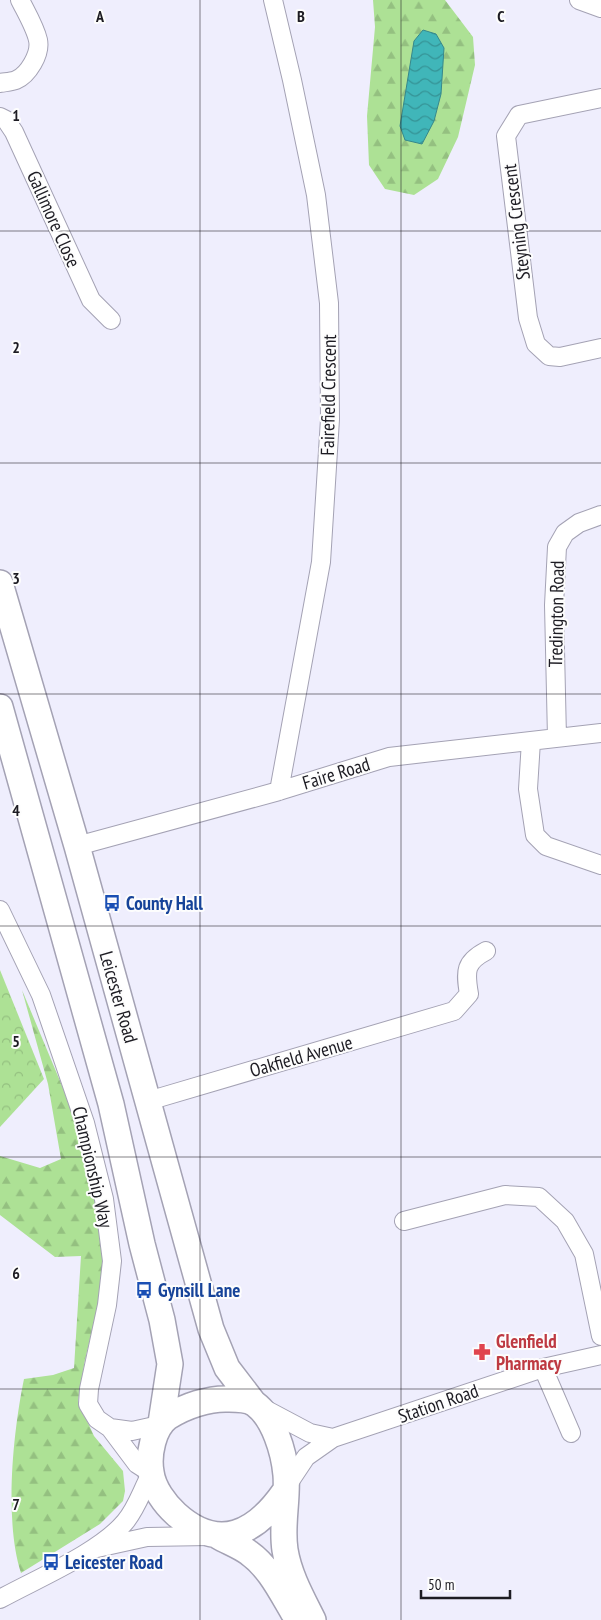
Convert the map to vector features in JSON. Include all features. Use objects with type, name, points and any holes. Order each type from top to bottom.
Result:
[{"type":"highway","name":"Leicester Road","points":[[0,583],[77,846],[211,1328],[227,1368],[255,1404]]},
{"type":"highway","name":"Leicester Road","points":[[0,706],[111,1104],[142,1244],[162,1320],[170,1364],[160,1424]]},
{"type":"highway","points":[[298,1620],[276,1583],[258,1560],[248,1552],[216,1536],[198,1530],[171,1509],[161,1497],[151,1474],[152,1449],[160,1424],[188,1407],[220,1398],[242,1399],[255,1404],[276,1434],[283,1455],[285,1489],[282,1528],[287,1559],[291,1574],[314,1620]]},
{"type":"highway","points":[[216,1536],[249,1528],[274,1507],[285,1489]]},
{"type":"street","points":[[0,83],[16,80],[27,71],[35,59],[38,48],[38,39],[20,0]]},
{"type":"street","name":"Fairefield Crescent","points":[[273,0],[316,195],[329,303],[330,419],[321,562],[279,791]]},
{"type":"street","points":[[579,0],[601,8]]},
{"type":"street","name":"Steyning Crescent","points":[[601,98],[519,115],[506,136],[528,318],[536,344],[548,356],[560,356],[601,348]]},
{"type":"street","name":"Gallimore Close","points":[[0,117],[6,120],[14,132],[91,300],[111,320]]},
{"type":"street","name":"Tredington Road","points":[[557,738],[554,605],[557,547],[565,533],[579,523],[601,515]]},
{"type":"street","name":"Faire Road","points":[[77,846],[279,791],[389,757],[601,733]]},
{"type":"street","points":[[531,741],[528,789],[535,835],[546,846],[601,865]]},
{"type":"street","name":"Championship Way","points":[[0,910],[41,995],[85,1122],[104,1199],[112,1261],[107,1305],[89,1389],[88,1404],[97,1419],[110,1428],[137,1464],[151,1474]]},
{"type":"street","name":"Oakfield Avenue","points":[[148,1101],[454,1011],[469,994],[467,972],[470,962],[486,951]]},
{"type":"street","points":[[404,1221],[505,1195],[539,1197],[565,1221],[584,1254],[601,1336]]},
{"type":"street","name":"Station Road","points":[[285,1489],[306,1457],[333,1438],[543,1368],[601,1355]]},
{"type":"street","points":[[543,1368],[571,1433]]},
{"type":"street","points":[[255,1404],[310,1433],[333,1438]]},
{"type":"street","points":[[110,1428],[132,1431],[160,1424]]},
{"type":"street","points":[[0,1600],[92,1549],[125,1523],[134,1510],[151,1474]]},
{"type":"street","points":[[92,1549],[147,1536],[216,1536]]},
{"type":"green space","points":[[373,0],[445,0],[473,37],[475,65],[458,137],[438,179],[414,195],[385,189],[369,165],[367,116],[375,27]]},
{"type":"green space","points":[[0,970],[44,1079],[0,1127]]},
{"type":"green space","points":[[22,990],[78,1124],[101,1219],[104,1254],[100,1297],[85,1360],[78,1401],[94,1436],[123,1471],[125,1491],[123,1501],[100,1524],[21,1573],[16,1552],[12,1503],[16,1424],[20,1400],[24,1379],[53,1375],[74,1368],[81,1256],[55,1257],[0,1215],[0,1156],[40,1168],[61,1159],[48,1084]]},
{"type":"water","points":[[423,30],[436,34],[444,48],[441,94],[434,121],[422,144],[405,140],[400,126],[414,41]]},
{"type":"place","name":"County Hall","points":[[112,903]]},
{"type":"place","name":"Gynsill Lane","points":[[144,1290]]},
{"type":"place","name":"Glenfield Pharmacy","points":[[482,1352]]},
{"type":"place","name":"Leicester Road","points":[[51,1562]]}]
